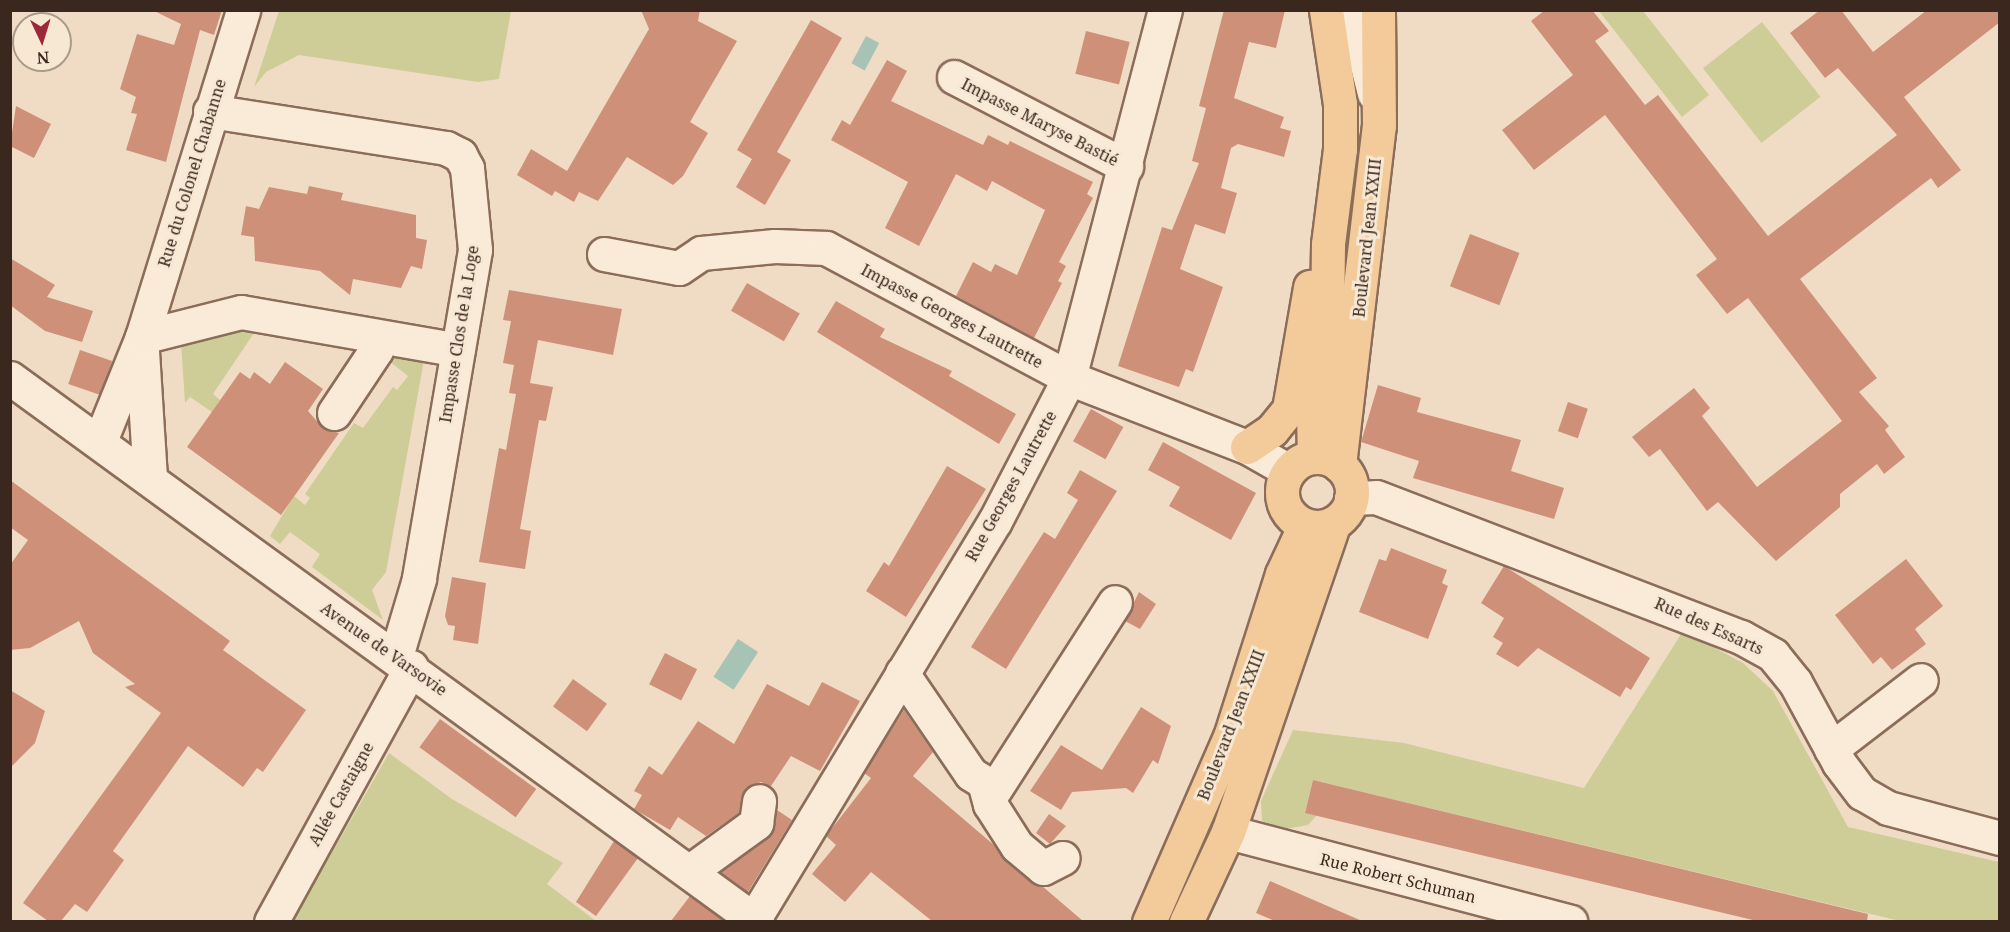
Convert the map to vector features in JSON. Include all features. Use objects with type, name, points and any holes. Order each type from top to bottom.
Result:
[{"type":"main road","name":"Boulevard Jean XXIII","points":[[1314,464],[1313,414],[1327,326],[1328,244],[1340,124],[1326,10]]},
{"type":"main road","name":"Boulevard Jean XXIII","points":[[1314,464],[1379,126],[1378,10]]},
{"type":"main road","name":"Boulevard Jean XXIII","points":[[1247,447],[1272,430],[1289,409],[1312,273],[1328,244]]},
{"type":"main road","points":[[1314,464],[1350,480],[1330,515],[1283,502],[1314,464]]},
{"type":"main road","name":"Boulevard Jean XXIII","points":[[1186,921],[1228,831],[1330,515]]},
{"type":"main road","name":"Boulevard Jean XXIII","points":[[1149,921],[1230,737],[1282,574],[1330,515]]},
{"type":"street","name":"Rue du Colonel Chabanne","points":[[100,441],[142,337],[243,10]]},
{"type":"street","name":"Rue Georges Lautrette","points":[[755,920],[995,521],[1069,378],[1165,10]]},
{"type":"street","points":[[1340,124],[1356,24]]},
{"type":"street","points":[[1356,24],[1379,126]]},
{"type":"street","name":"Impasse Maryse Bastié","points":[[954,77],[1126,166]]},
{"type":"street","name":"Impasse Clos de la Loge","points":[[210,111],[446,148],[460,155],[467,168],[475,250],[404,661]]},
{"type":"street","name":"Impasse Georges Lautrette","points":[[604,254],[679,268],[701,254],[775,246],[826,248],[1069,378],[1247,447],[1314,464]]},
{"type":"street","points":[[142,337],[241,312],[458,350]]},
{"type":"street","points":[[334,413],[376,350],[379,336]]},
{"type":"street","name":"Rue du Colonel Chabanne","points":[[142,337],[150,477]]},
{"type":"street","name":"Avenue de Varsovie","points":[[10,378],[150,477],[279,576],[404,661],[755,920]]},
{"type":"street","name":"Rue des Essarts","points":[[1330,515],[1376,497],[1741,637],[1780,664],[1849,779],[1877,802],[2000,838]]},
{"type":"street","points":[[902,673],[971,774],[995,789],[1114,602]]},
{"type":"street","name":"Allée Castaigne","points":[[271,921],[404,661]]},
{"type":"street","points":[[1831,748],[1921,680]]},
{"type":"street","points":[[984,782],[990,804],[1017,846],[1043,868],[1063,858]]},
{"type":"street","points":[[690,871],[756,823],[759,801]]},
{"type":"street","name":"Rue Robert Schuman","points":[[1228,831],[1570,921]]},
{"type":"shaded area","points":[[279,10],[511,11],[499,79],[478,82],[299,55],[266,72],[254,87]]},
{"type":"shaded area","points":[[1599,11],[1643,11],[1709,95],[1682,117]]},
{"type":"shaded area","points":[[1762,22],[1820,97],[1761,143],[1703,68]]},
{"type":"shaded area","points":[[866,36],[879,43],[865,70],[851,63]]},
{"type":"shaded area","points":[[244,328],[256,330],[213,394],[220,400],[212,412],[190,397],[185,403],[181,343]]},
{"type":"shaded area","points":[[392,355],[424,360],[386,572],[372,590],[383,620],[312,567],[320,554],[290,532],[280,544],[270,536],[294,496],[305,505],[310,498],[305,494],[354,423],[363,428],[393,387],[397,390],[408,376],[388,360]]},
{"type":"shaded area","points":[[1683,631],[1743,663],[1773,691],[1848,827],[1999,862],[1999,921],[1900,921],[1313,780],[1305,812],[1317,815],[1308,825],[1286,829],[1262,821],[1261,801],[1293,730],[1404,743],[1584,788]]},
{"type":"shaded area","points":[[738,639],[758,652],[734,690],[713,677]]},
{"type":"shaded area","points":[[389,753],[452,799],[563,863],[547,884],[596,921],[293,921]]},
{"type":"building","points":[[152,10],[222,10],[214,35],[200,30],[166,162],[126,150],[137,114],[131,113],[136,97],[120,89],[137,34],[174,45],[181,24]]},
{"type":"building","points":[[641,10],[700,10],[698,21],[737,41],[690,122],[708,133],[683,176],[673,185],[627,157],[598,201],[579,192],[574,202],[555,191],[552,196],[517,175],[531,149],[567,171],[649,29]]},
{"type":"building","points":[[1224,10],[1285,10],[1276,48],[1249,42],[1234,98],[1284,117],[1280,128],[1291,131],[1284,157],[1238,144],[1231,148],[1221,188],[1237,193],[1225,234],[1195,224],[1180,269],[1223,287],[1193,372],[1186,369],[1179,387],[1118,366],[1162,227],[1172,230],[1199,163],[1192,161],[1206,108],[1199,106]]},
{"type":"building","points":[[1545,10],[1592,10],[1609,31],[1595,41],[1645,105],[1658,95],[1768,236],[1897,135],[1838,68],[1825,78],[1790,33],[1820,10],[1841,10],[1873,52],[1927,10],[2000,10],[2000,22],[1904,97],[1961,170],[1938,188],[1931,178],[1800,279],[1877,378],[1859,392],[1889,426],[1885,430],[1905,457],[1884,474],[1877,464],[1840,494],[1840,507],[1776,561],[1718,502],[1707,511],[1660,449],[1649,457],[1632,437],[1694,388],[1710,408],[1702,416],[1757,487],[1842,421],[1748,298],[1727,314],[1696,275],[1717,259],[1605,115],[1534,170],[1502,130],[1573,75],[1531,21]]},
{"type":"building","points":[[811,20],[842,38],[777,152],[791,160],[765,205],[736,187],[752,159],[737,150]]},
{"type":"building","points":[[1086,31],[1130,42],[1119,85],[1075,74]]},
{"type":"building","points":[[887,60],[907,71],[891,101],[983,145],[988,135],[1008,145],[1010,141],[1093,182],[1087,194],[1093,198],[1059,262],[1066,266],[1058,281],[1062,283],[1034,338],[956,296],[973,262],[991,272],[995,264],[1017,275],[1045,210],[992,181],[987,191],[956,174],[919,246],[885,228],[908,182],[831,140],[842,120],[850,125]]},
{"type":"building","points":[[16,106],[51,124],[34,158],[10,146]]},
{"type":"building","points":[[309,186],[343,193],[341,200],[416,215],[416,238],[427,240],[422,269],[411,266],[401,288],[353,279],[350,295],[320,271],[255,261],[254,237],[241,235],[246,206],[259,209],[269,187],[307,194]]},
{"type":"building","points":[[1470,234],[1519,253],[1499,305],[1450,286]]},
{"type":"building","points":[[10,258],[55,285],[47,297],[93,311],[82,342],[45,331],[10,305]]},
{"type":"building","points":[[747,283],[800,314],[784,341],[731,311]]},
{"type":"building","points":[[509,290],[622,309],[613,355],[538,340],[530,383],[553,387],[546,421],[539,420],[520,529],[531,531],[525,569],[479,562],[499,448],[506,450],[516,394],[509,393],[514,365],[503,363],[511,321],[503,320]]},
{"type":"building","points":[[836,301],[885,329],[880,337],[952,371],[949,376],[1016,414],[999,444],[817,332]]},
{"type":"building","points":[[80,350],[112,361],[100,395],[68,384]]},
{"type":"building","points":[[285,362],[323,389],[308,411],[323,428],[339,433],[281,515],[187,447],[240,372],[250,379],[254,372],[270,384]]},
{"type":"building","points":[[1378,385],[1421,398],[1417,412],[1521,440],[1511,471],[1564,488],[1554,519],[1413,478],[1419,461],[1361,442]]},
{"type":"building","points":[[1568,402],[1588,409],[1578,438],[1558,431]]},
{"type":"building","points":[[1091,409],[1123,427],[1105,459],[1073,441]]},
{"type":"building","points":[[1163,442],[1256,493],[1231,540],[1169,506],[1180,487],[1148,470]]},
{"type":"building","points":[[947,466],[986,489],[906,617],[866,591],[884,562],[889,566]]},
{"type":"building","points":[[1080,470],[1117,491],[1006,669],[971,647],[1044,532],[1055,539],[1078,500],[1067,493]]},
{"type":"building","points":[[10,480],[230,641],[223,650],[306,710],[263,772],[257,768],[243,787],[188,746],[113,851],[124,860],[87,912],[75,904],[61,921],[48,921],[23,903],[161,713],[125,687],[135,684],[93,653],[79,621],[30,648],[10,650],[10,565],[28,540],[10,527]]},
{"type":"building","points":[[1391,548],[1447,570],[1442,583],[1448,586],[1428,639],[1359,612],[1379,559],[1386,561]]},
{"type":"building","points":[[1906,559],[1943,606],[1915,629],[1926,644],[1892,670],[1881,657],[1873,664],[1835,615]]},
{"type":"building","points":[[1504,566],[1650,658],[1631,690],[1626,687],[1620,697],[1538,648],[1518,667],[1496,654],[1503,643],[1493,637],[1504,618],[1481,603]]},
{"type":"building","points":[[452,577],[486,583],[478,644],[453,640],[455,626],[448,625],[445,616]]},
{"type":"building","points":[[1139,592],[1156,604],[1140,629],[1125,621]]},
{"type":"building","points":[[665,653],[697,669],[681,701],[649,684]]},
{"type":"building","points":[[573,679],[607,704],[587,731],[553,707]]},
{"type":"building","points":[[822,682],[860,701],[820,771],[791,756],[771,786],[761,782],[745,789],[739,813],[706,836],[678,817],[670,830],[634,809],[642,795],[634,791],[649,766],[662,775],[698,721],[734,744],[767,684],[809,706]]},
{"type":"building","points":[[10,690],[45,711],[35,743],[10,768]]},
{"type":"building","points":[[1141,707],[1171,726],[1158,764],[1153,760],[1133,793],[1126,788],[1072,792],[1061,810],[1030,791],[1061,745],[1102,770]]},
{"type":"building","points":[[904,710],[933,752],[913,776],[1083,921],[932,921],[871,872],[845,902],[812,874],[836,845],[826,836],[871,778],[864,773]]},
{"type":"building","points":[[440,719],[536,789],[516,817],[419,747]]},
{"type":"building","points":[[1313,780],[1868,914],[1867,921],[1757,921],[1305,813]]},
{"type":"building","points":[[777,810],[792,820],[748,892],[720,872],[772,833]]},
{"type":"building","points":[[1049,814],[1066,826],[1050,844],[1036,833]]},
{"type":"building","points":[[614,841],[638,858],[596,916],[576,902]]},
{"type":"building","points":[[1270,881],[1362,921],[1275,921],[1256,913]]},
{"type":"building","points":[[690,896],[724,921],[671,921]]}]
